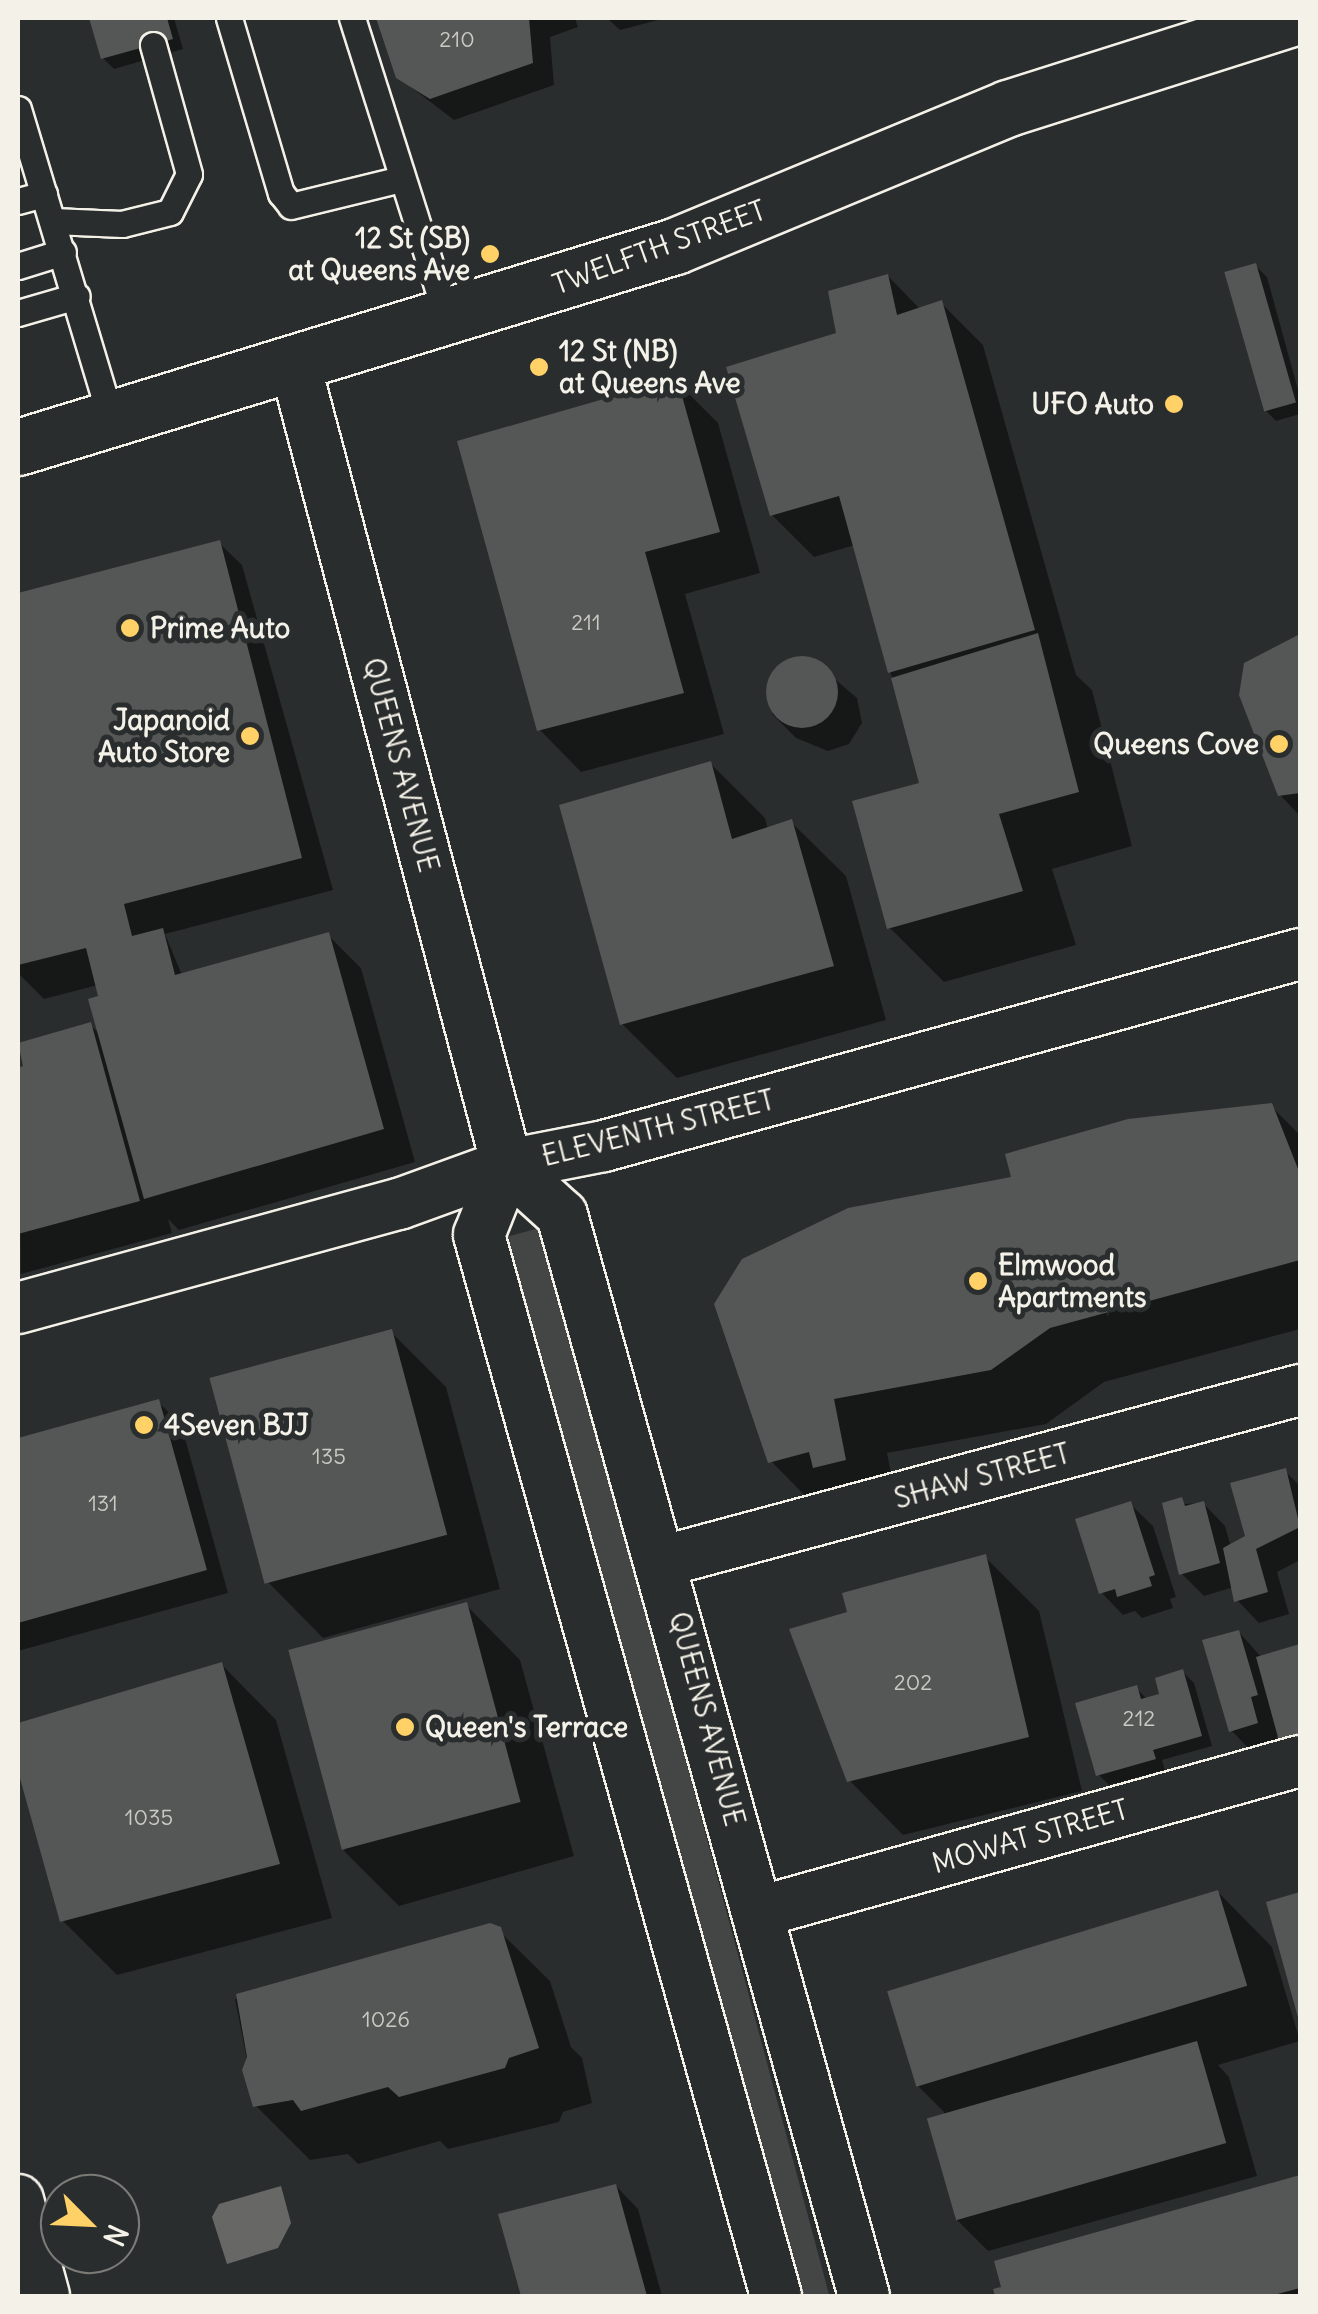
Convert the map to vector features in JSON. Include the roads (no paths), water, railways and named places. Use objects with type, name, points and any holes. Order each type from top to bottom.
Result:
[{"type":"street","name":"TWELFTH STREET","points":[[18,447],[448,320],[675,246],[1008,108],[1291,18]]},
{"type":"street","name":"QUEENS AVENUE","points":[[294,365],[507,1165],[562,1215],[664,1560],[864,2296]]},
{"type":"street","name":"ELEVENTH STREET","points":[[18,1308],[400,1204],[507,1165],[604,1146],[1300,954]]},
{"type":"street","points":[[507,1165],[479,1235],[776,2296]]},
{"type":"street","name":"SHAW STREET","points":[[664,1560],[1300,1390]]},
{"type":"street","name":"MOWAT STREET","points":[[759,1912],[1300,1761]]},
{"type":"street","points":[[18,2200],[44,2296]]},
{"type":"lane","points":[[229,18],[281,194],[291,206],[401,179]]},
{"type":"lane","points":[[352,18],[448,320]]},
{"type":"lane","points":[[53,221],[122,224],[170,212],[189,174],[154,44]]},
{"type":"lane","points":[[18,110],[112,422]]},
{"type":"lane","points":[[18,201],[44,194]]},
{"type":"lane","points":[[18,266],[63,252]]},
{"type":"lane","points":[[18,313],[77,296]]},
{"type":"place","name":"12 St (SB) at Queens Ave","points":[[490,254]]},
{"type":"place","name":"12 St (NB) at Queens Ave","points":[[539,367]]},
{"type":"place","name":"UFO Auto","points":[[1174,404]]},
{"type":"place","name":"Prime Auto","points":[[130,628]]},
{"type":"place","name":"Japanoid Auto Store","points":[[250,736]]},
{"type":"place","name":"Queens Cove","points":[[1279,744]]},
{"type":"place","name":"Elmwood Apartments","points":[[978,1281]]},
{"type":"place","name":"4Seven BJJ","points":[[144,1425]]},
{"type":"place","name":"Queen's Terrace","points":[[405,1727]]}]
